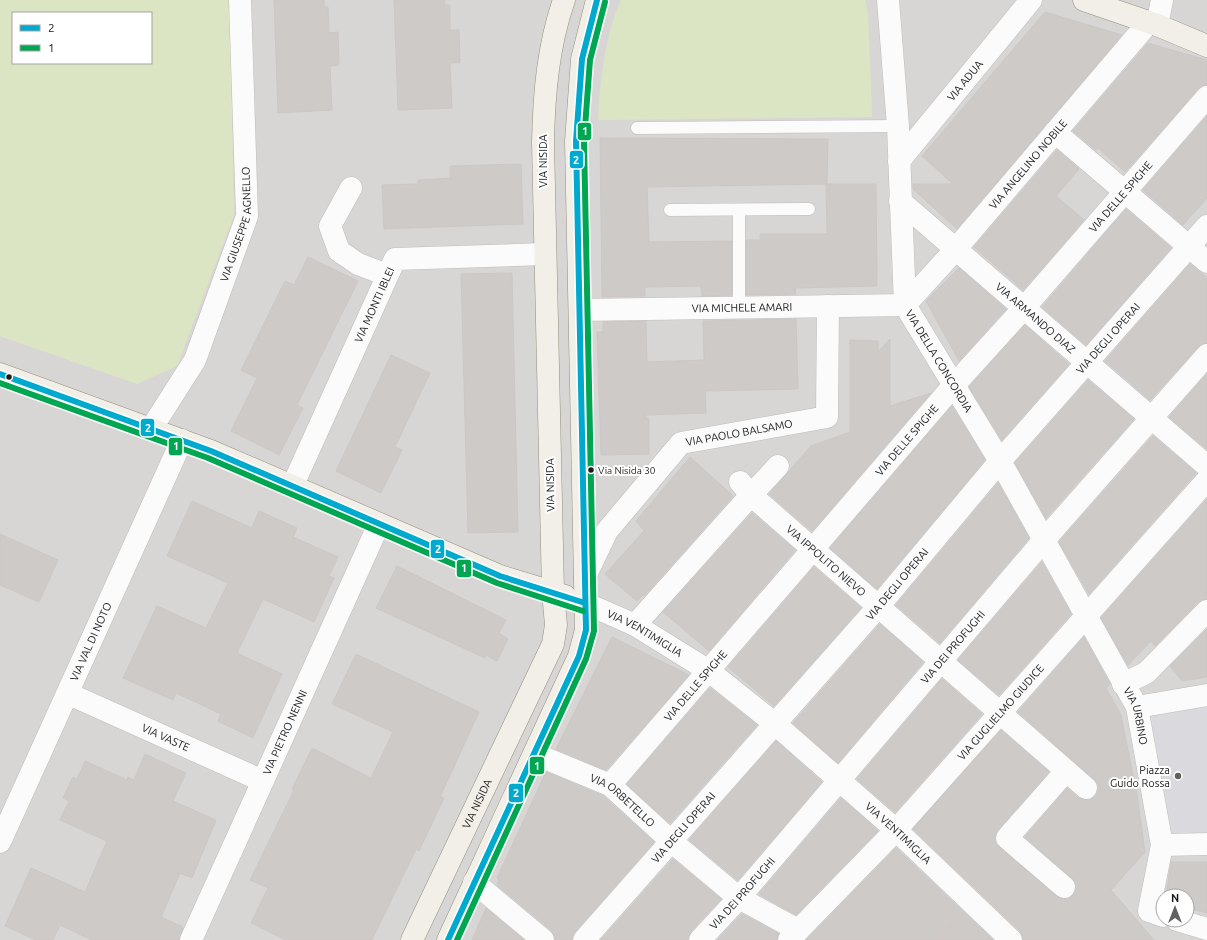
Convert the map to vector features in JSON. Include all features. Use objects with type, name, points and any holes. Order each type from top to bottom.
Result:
[{"type":"main road","name":"VIA NISIDA","points":[[412,940],[553,644],[556,625],[553,592],[544,254],[543,104],[549,56],[564,0]]},
{"type":"main road","points":[[448,940],[580,656],[586,630],[576,141],[582,59],[597,0]]},
{"type":"main road","points":[[1084,0],[1153,23],[1207,46]]},
{"type":"main road","name":"VIA VENTIMIGLIA","points":[[0,374],[211,451],[500,576],[585,603]]},
{"type":"street","name":"VIA GIUSEPPE AGNELLO","points":[[151,429],[195,360],[247,216],[240,0]]},
{"type":"street","name":"VIA DELLA CONCORDIA","points":[[888,0],[898,126],[904,305],[1000,461],[1123,684]]},
{"type":"street","name":"VIA ADUA","points":[[899,161],[1031,0]]},
{"type":"street","points":[[1153,23],[1162,0]]},
{"type":"street","name":"VIA ANGELINO NOBILE","points":[[904,305],[955,250],[1055,132],[1153,23]]},
{"type":"street","name":"VIA DELLE SPIGHE","points":[[610,785],[814,550],[954,385],[1024,308],[1124,191],[1207,98]]},
{"type":"street","points":[[1055,132],[1207,262]]},
{"type":"street","points":[[351,188],[330,226],[339,251],[358,264],[387,276]]},
{"type":"street","name":"VIA ARMANDO DIAZ","points":[[900,201],[1207,466]]},
{"type":"street","name":"VIA DEGLI OPERAI","points":[[584,940],[878,606],[1000,461],[1088,363],[1207,226]]},
{"type":"street","name":"VIA MONTI IBLEI","points":[[292,487],[395,259],[544,254]]},
{"type":"street","name":"VIA MICHELE AMARI","points":[[580,310],[904,305]]},
{"type":"street","name":"VIA PAOLO BALSAMO","points":[[585,577],[607,531],[681,443],[827,417],[828,306]]},
{"type":"street","name":"VIA DEI PROFUGHI","points":[[700,940],[739,898],[1044,540],[1207,355]]},
{"type":"street","name":"VIA VAL DI NOTO","points":[[0,842],[69,694],[182,440]]},
{"type":"street","points":[[636,625],[745,488],[778,466]]},
{"type":"street","name":"VIA GUGLIELMO GIUDICE","points":[[794,935],[896,830],[1001,714],[1086,615],[1207,480]]},
{"type":"street","name":"VIA IPPOLITO NIEVO","points":[[745,488],[1086,788]]},
{"type":"street","name":"VIA PIETRO NENNI","points":[[191,940],[380,524]]},
{"type":"street","name":"VIA VENTIMIGLIA","points":[[585,603],[636,625],[709,670],[774,723],[896,830],[1010,940]]},
{"type":"street","points":[[1123,684],[1146,673],[1207,611]]},
{"type":"street","name":"VIA URBINO","points":[[1123,684],[1137,707],[1162,845]]},
{"type":"street","name":"VIA VASTE","points":[[69,694],[263,781]]},
{"type":"street","points":[[1137,707],[1207,695]]},
{"type":"street","name":"VIA ORBETELLO","points":[[535,754],[610,785],[671,841],[739,898],[794,935]]},
{"type":"street","points":[[1064,887],[1007,838],[1066,771]]},
{"type":"street","points":[[1155,913],[1149,911],[1162,845],[1207,844]]},
{"type":"street","points":[[474,882],[543,940]]},
{"type":"street","points":[[1195,925],[1207,929]]},
{"type":"lane","points":[[637,128],[898,126]]},
{"type":"lane","points":[[670,210],[809,209]]},
{"type":"lane","points":[[739,210],[739,307]]},
{"type":"shaded area","points":[[0,0],[1207,0],[1207,940],[0,940]]},
{"type":"shaded area","name":"Piazza Guido Rossa","points":[[1207,695],[1207,844],[1162,845],[1137,707]]},
{"type":"green space","points":[[0,0],[230,0],[234,215],[177,366],[137,384],[0,336]]},
{"type":"green space","points":[[621,0],[865,0],[868,13],[872,117],[598,120],[604,59],[611,29]]},
{"type":"building","points":[[274,0],[324,0],[324,7],[328,7],[329,33],[338,32],[339,65],[330,66],[332,110],[278,113]]},
{"type":"building","points":[[394,0],[445,0],[445,5],[450,5],[450,30],[459,30],[460,63],[450,63],[452,108],[398,110]]},
{"type":"building","points":[[1045,12],[1122,35],[957,229],[913,189],[913,184],[953,184],[922,156]]},
{"type":"building","points":[[1148,43],[1207,60],[1207,85],[1198,89],[1125,172],[1098,148],[1096,150],[1073,131]]},
{"type":"building","points":[[1207,116],[1207,198],[1183,225],[1143,190]]},
{"type":"building","points":[[600,138],[828,139],[827,184],[647,187],[649,242],[732,241],[732,295],[702,296],[701,286],[645,287],[645,296],[602,297]]},
{"type":"building","points":[[1057,150],[1079,169],[1056,196],[1084,220],[1023,290],[974,247]]},
{"type":"building","points":[[521,164],[523,224],[384,229],[382,185],[418,184],[418,180],[450,178],[450,166]]},
{"type":"building","points":[[826,184],[876,184],[877,286],[795,288],[796,294],[746,295],[746,240],[760,240],[760,234],[827,234]]},
{"type":"building","points":[[1126,209],[1171,248],[1086,345],[1042,307]]},
{"type":"building","points":[[308,257],[358,281],[297,405],[303,408],[279,455],[231,431],[257,378],[241,370],[285,281],[294,285]]},
{"type":"building","points":[[1190,264],[1207,278],[1207,343],[1198,347],[1150,400],[1105,361]]},
{"type":"building","points":[[959,268],[1006,309],[959,361],[926,301]]},
{"type":"building","points":[[512,273],[518,532],[468,533],[461,274]]},
{"type":"building","points":[[796,319],[798,389],[705,391],[706,413],[644,415],[649,419],[649,454],[601,455],[597,332],[603,332],[603,322],[646,321],[647,362],[704,360],[703,321]]},
{"type":"building","points":[[1025,325],[1069,364],[1002,440],[969,387]]},
{"type":"building","points":[[890,339],[890,406],[931,393],[812,531],[769,494],[811,446],[850,432],[850,340],[878,341],[878,352]]},
{"type":"building","points":[[391,355],[430,373],[395,447],[402,450],[381,493],[336,471]]},
{"type":"building","points":[[1207,374],[1207,449],[1169,417]]},
{"type":"building","points":[[1088,380],[1134,419],[1046,518],[1015,463]]},
{"type":"building","points":[[952,406],[985,460],[877,589],[830,548]]},
{"type":"building","points":[[1153,436],[1196,473],[1089,594],[1059,542]]},
{"type":"building","points":[[690,457],[733,496],[644,596],[643,595],[637,601],[605,574],[644,531],[636,521]]},
{"type":"building","points":[[998,483],[1029,538],[940,643],[896,605]]},
{"type":"building","points":[[1207,499],[1207,599],[1198,602],[1155,646],[1151,641],[1128,665],[1101,618]]},
{"type":"building","points":[[192,501],[252,528],[259,511],[297,528],[293,537],[338,557],[329,576],[334,578],[314,622],[263,599],[237,653],[282,674],[253,738],[218,721],[221,714],[176,693],[173,700],[123,678],[157,606],[206,628],[228,583],[167,556]]},
{"type":"building","points":[[752,513],[795,550],[709,651],[663,612]]},
{"type":"building","points":[[0,534],[58,560],[39,602],[0,585]]},
{"type":"building","points":[[1042,562],[1071,614],[999,695],[958,660]]},
{"type":"building","points":[[397,566],[506,620],[499,633],[508,639],[497,661],[486,655],[485,658],[376,608]]},
{"type":"building","points":[[814,567],[861,608],[774,706],[728,667]]},
{"type":"building","points":[[880,624],[923,662],[838,763],[793,723]]},
{"type":"building","points":[[1207,629],[1207,677],[1182,681],[1170,666]]},
{"type":"building","points":[[612,637],[689,675],[606,770],[556,749]]},
{"type":"building","points":[[1084,637],[1110,684],[1106,688],[1121,715],[1137,795],[1145,852],[1111,890],[1154,940],[1023,940],[1020,931],[913,829],[1001,730],[1049,772],[998,830],[995,836],[995,842],[1056,896],[1062,899],[1068,899],[1073,895],[1076,889],[1076,883],[1072,878],[1025,837],[1067,788],[1078,798],[1090,800],[1096,796],[1098,784],[1018,712]]},
{"type":"building","points":[[356,654],[479,712],[440,797],[444,798],[419,851],[416,849],[372,940],[286,940],[251,923],[268,888],[250,880],[294,790],[292,789],[312,748],[371,778],[393,732],[332,704]]},
{"type":"building","points":[[942,679],[982,714],[895,812],[857,779]]},
{"type":"building","points":[[710,688],[757,725],[670,823],[627,784]]},
{"type":"building","points":[[776,741],[822,782],[738,880],[689,840]]},
{"type":"building","points":[[145,754],[186,773],[173,801],[216,820],[192,878],[180,873],[161,917],[183,927],[179,940],[92,940],[60,925],[53,940],[36,940],[5,926],[31,868],[85,892],[107,841],[60,820],[69,801],[63,798],[73,777],[77,779],[85,761],[127,780],[128,777],[134,780]]},
{"type":"building","points":[[546,772],[603,796],[654,842],[575,932],[572,940],[555,940],[551,930],[497,885],[499,880],[497,878]]},
{"type":"building","points":[[841,798],[878,831],[796,915],[759,894]]},
{"type":"building","points":[[896,848],[993,940],[806,940]]},
{"type":"building","points":[[673,859],[721,899],[691,931],[688,940],[601,940]]},
{"type":"building","points":[[1171,862],[1207,862],[1207,913],[1195,910],[1195,888],[1167,888]]},
{"type":"building","points":[[486,908],[524,940],[472,940]]},
{"type":"building","points":[[742,914],[779,934],[777,940],[717,940]]},
{"type":"transit line","name":"2","points":[[448,940],[579,656],[586,630],[576,141],[582,59],[597,0]]},
{"type":"transit line","name":"1","points":[[457,940],[586,659],[594,631],[584,141],[590,60],[605,2]]},
{"type":"transit line","name":"2","points":[[0,374],[211,451],[500,576],[585,603]]},
{"type":"transit line","name":"1","points":[[0,383],[208,458],[497,583],[583,611]]},
{"type":"place","name":"Via Nisida 30","points":[[591,470]]},
{"type":"place","name":"Piazza Guido Rossa","points":[[1178,776]]}]
